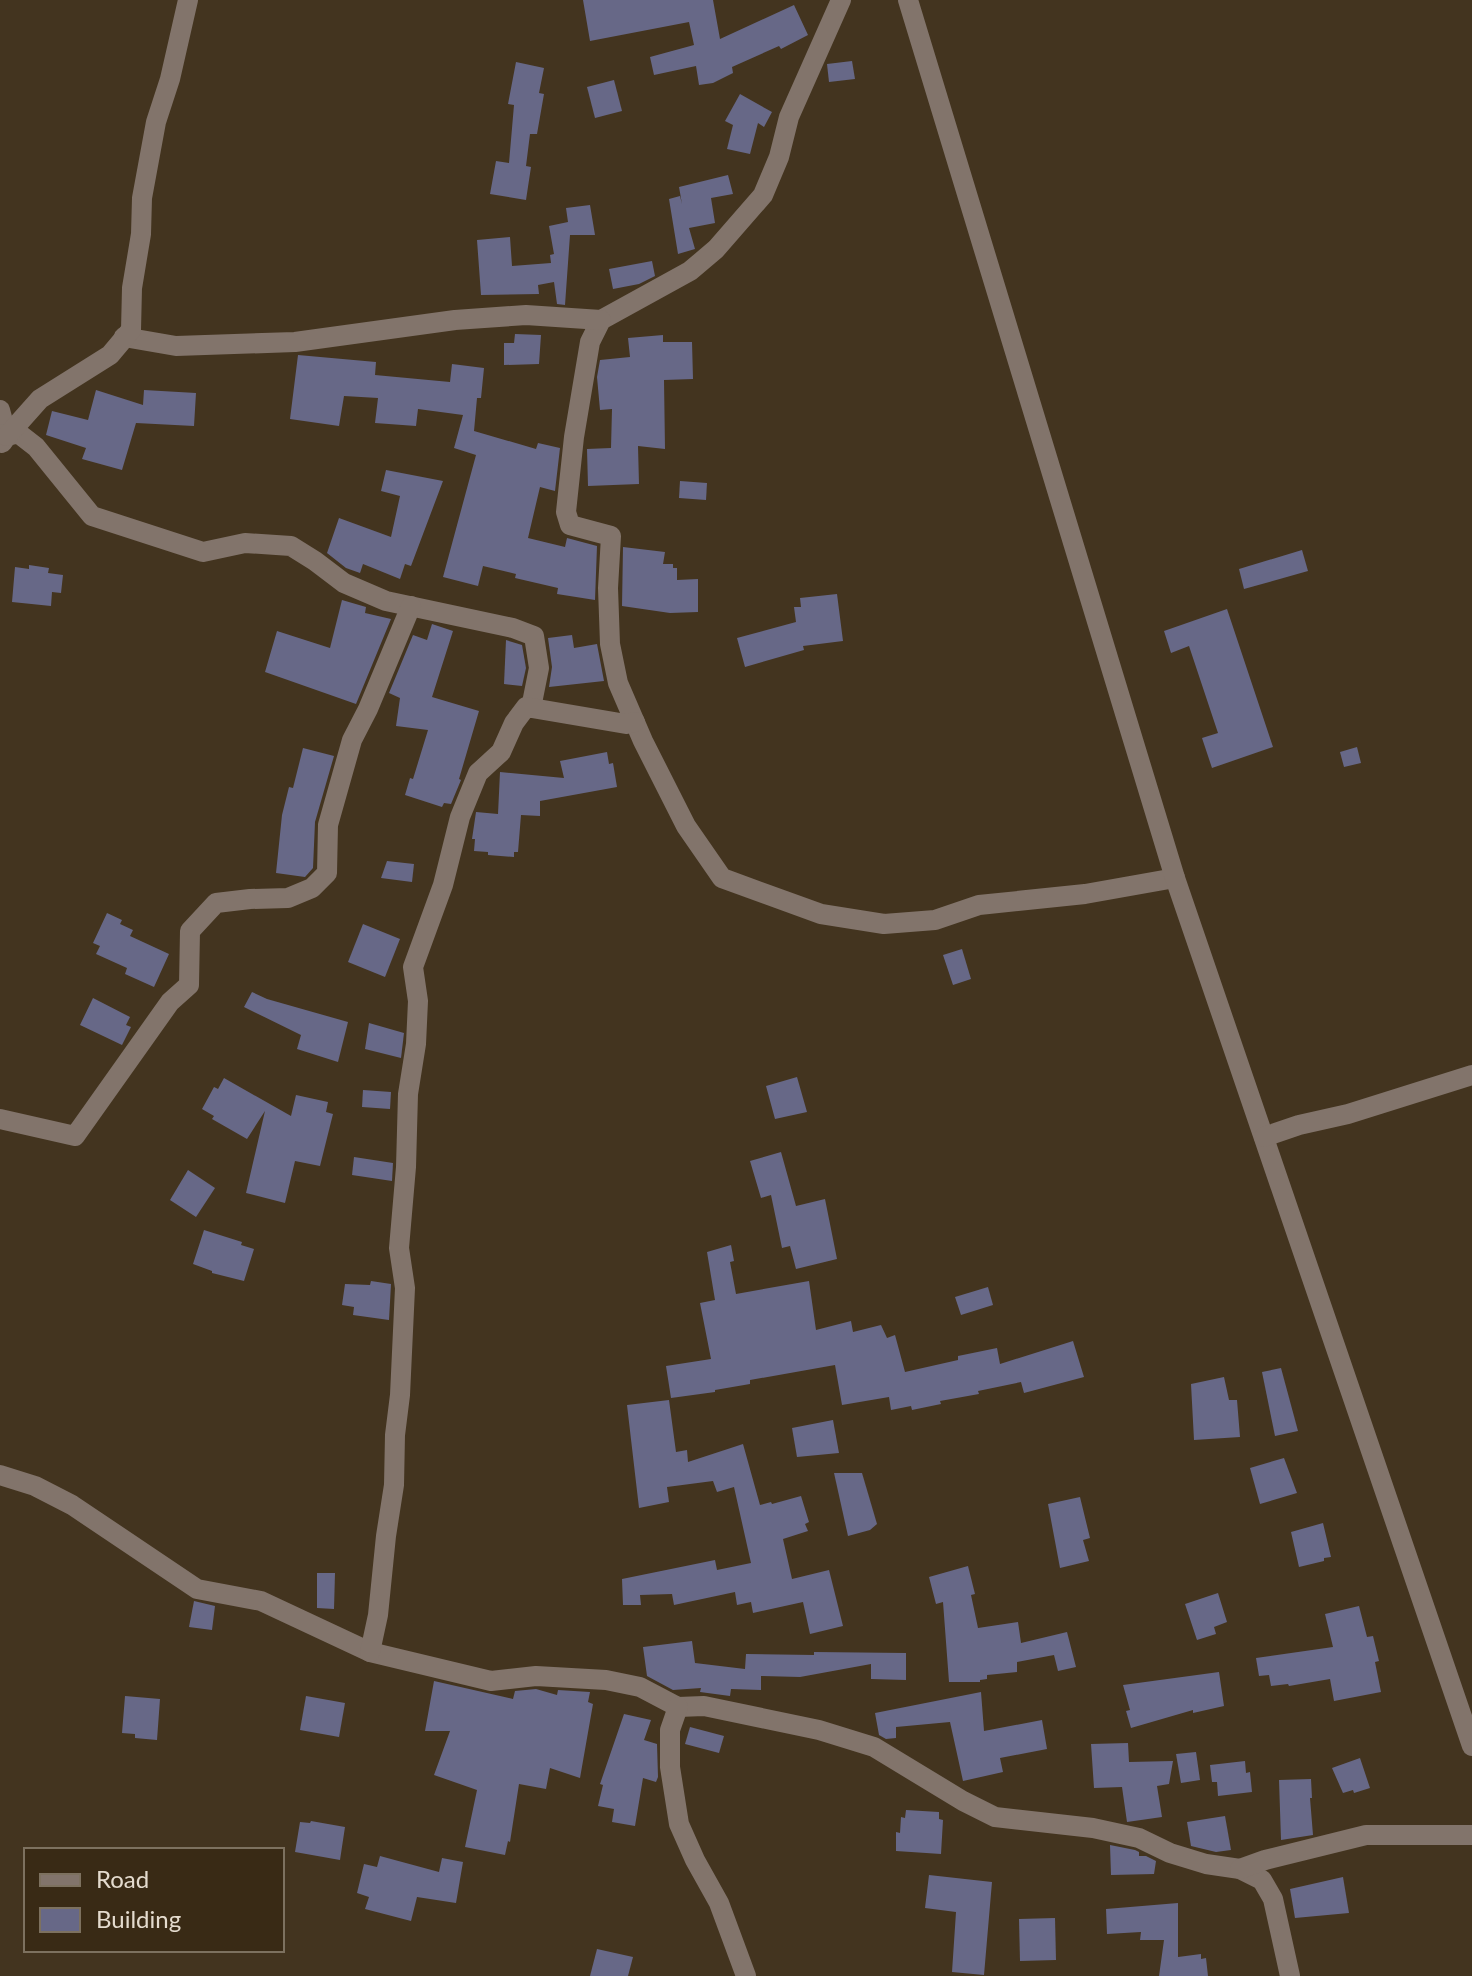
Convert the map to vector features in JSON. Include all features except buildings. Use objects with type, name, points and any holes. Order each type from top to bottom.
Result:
[{"type":"street","points":[[2,439],[40,399],[110,355],[131,330],[132,288],[141,234],[142,198],[156,122],[170,79],[188,0]]},
{"type":"street","points":[[124,337],[176,346],[295,342],[469,319],[526,315],[601,320],[690,271],[716,249],[763,195],[779,157],[789,117],[841,0]]},
{"type":"street","points":[[908,0],[1175,878],[1472,1746]]},
{"type":"street","points":[[601,320],[590,342],[574,437],[566,512],[570,525],[611,536],[608,588],[610,644],[618,683],[686,826],[722,878],[821,914],[884,924],[935,920],[979,905],[1085,894],[1175,878]]},
{"type":"street","points":[[0,410],[2,439]]},
{"type":"street","points":[[2,439],[18,433],[36,447],[92,516],[203,552],[245,543],[291,546],[344,583],[386,601],[513,628],[534,636],[539,668],[531,708]]},
{"type":"street","points":[[0,1119],[75,1136],[170,1002],[189,985],[190,931],[216,903],[288,898],[312,888],[327,873],[328,825],[348,752],[411,606]]},
{"type":"street","points":[[370,1652],[378,1615],[394,1485],[400,1395],[405,1288],[399,1248],[408,1094],[416,1044],[418,1001],[413,967],[443,885],[460,817],[478,773],[501,752],[514,723],[526,707],[626,724],[635,722]]},
{"type":"street","points":[[1264,1137],[1472,1075]]},
{"type":"street","points":[[0,1475],[35,1486],[72,1505],[197,1589],[261,1601],[370,1652],[491,1681],[536,1676],[606,1680],[640,1687],[678,1707],[704,1706],[819,1730],[874,1747],[995,1817],[1109,1831],[1139,1838],[1170,1853],[1206,1864],[1240,1869],[1262,1880],[1273,1899],[1290,1976]]},
{"type":"street","points":[[678,1707],[670,1730],[670,1767],[679,1824],[719,1903],[746,1976]]},
{"type":"street","points":[[1240,1869],[1366,1835],[1472,1835]]}]
